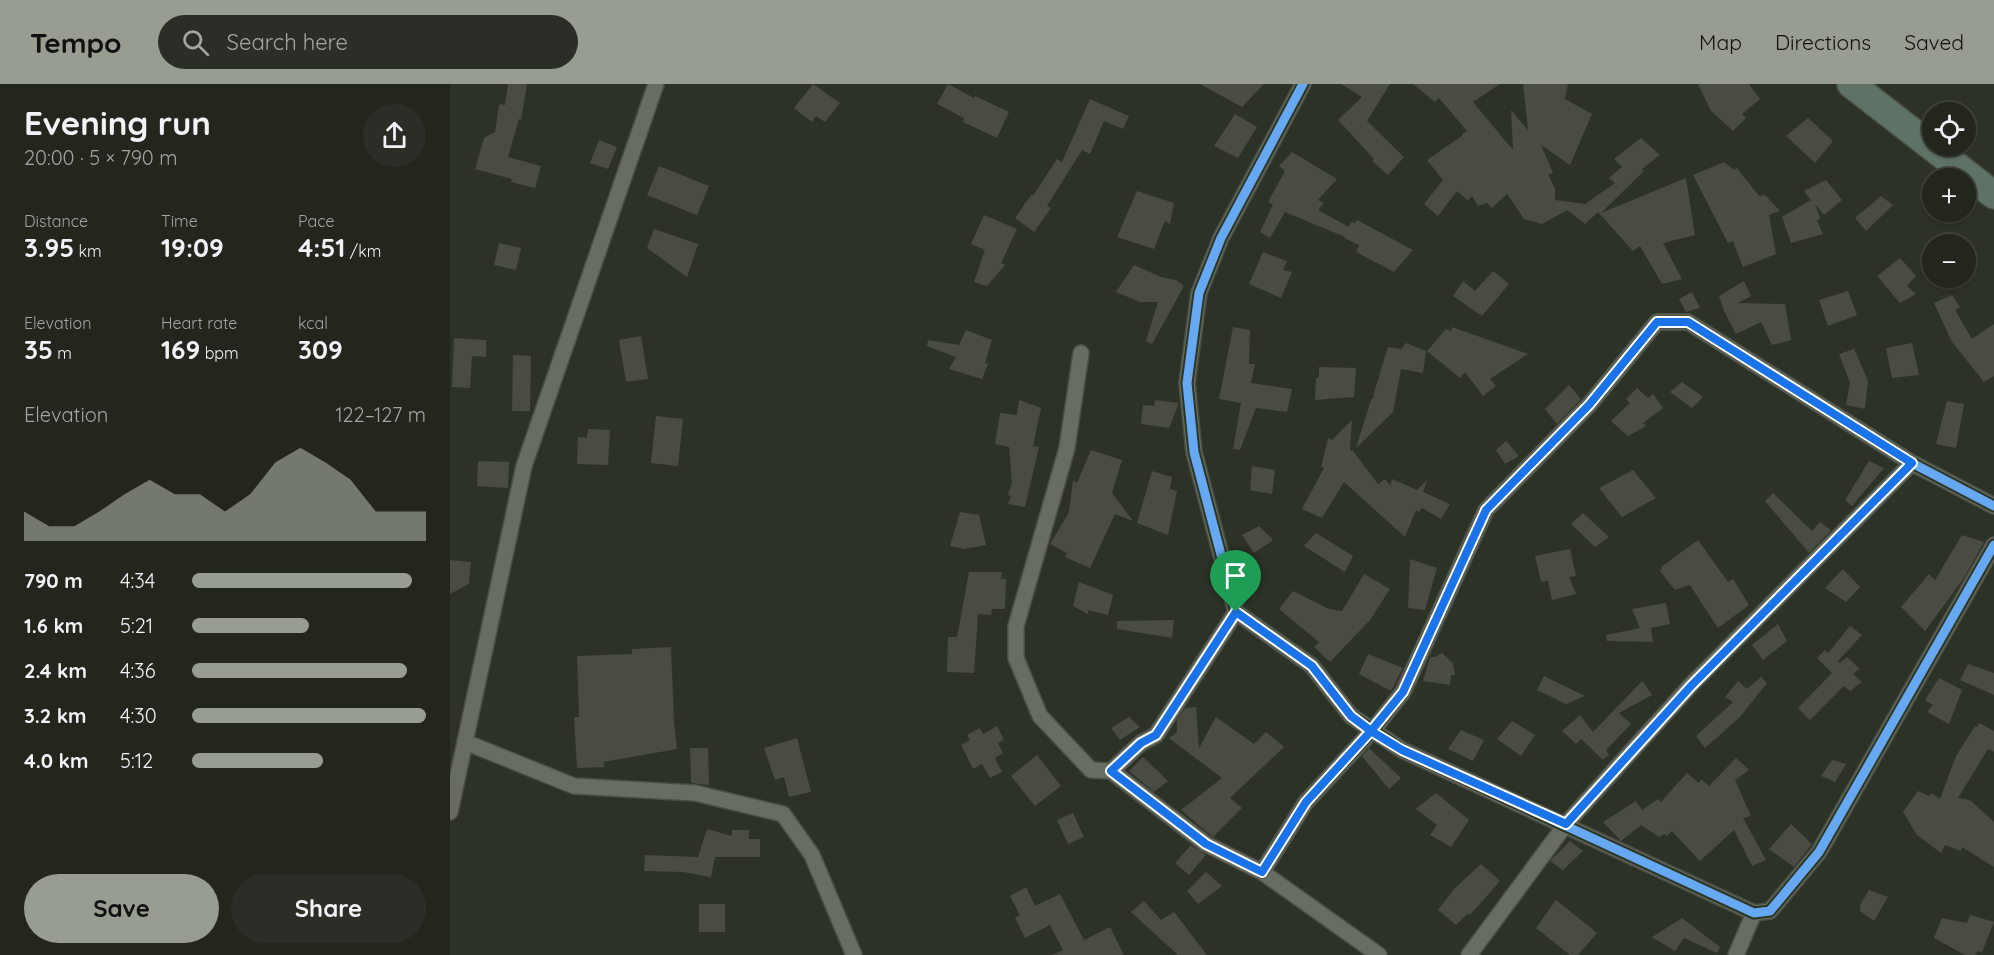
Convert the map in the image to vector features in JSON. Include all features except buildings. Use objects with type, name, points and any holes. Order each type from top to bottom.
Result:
[{"type":"highway","points":[[1851,84],[1994,195]]},
{"type":"street","points":[[450,812],[524,466],[656,84]]},
{"type":"street","points":[[1303,84],[1221,238],[1199,293],[1187,383],[1194,452],[1236,612],[1312,666],[1351,716],[1371,731],[1402,750],[1754,913],[1770,911],[1819,852],[1994,545]]},
{"type":"street","points":[[1262,872],[1306,802],[1403,692],[1486,510],[1589,405],[1657,322],[1688,322],[1912,463],[1994,506]]},
{"type":"street","points":[[1081,353],[1067,448],[1016,626],[1016,658],[1040,716],[1091,770],[1111,771],[1206,844],[1262,872],[1379,955]]},
{"type":"street","points":[[1469,955],[1566,824],[1691,686],[1912,463]]},
{"type":"street","points":[[1111,771],[1141,743],[1156,735],[1236,612]]},
{"type":"street","points":[[465,742],[574,786],[695,793],[783,814],[812,855],[854,955]]},
{"type":"street","points":[[1736,955],[1754,913]]},
{"type":"cycle path","points":[[1303,84],[1221,238],[1199,293],[1187,383],[1194,452],[1236,612],[1312,666],[1351,716],[1402,750],[1754,913],[1770,911],[1819,852],[1994,545]]},
{"type":"cycle path","points":[[1262,872],[1306,802],[1372,731],[1403,692],[1486,510],[1589,405],[1657,322],[1688,322],[1912,463],[1994,506]]},
{"type":"route","points":[[1236,612],[1156,735],[1141,743],[1111,771],[1206,844],[1262,872],[1306,802],[1371,731],[1402,750],[1566,824],[1691,686],[1912,463],[1688,322],[1657,322],[1589,405],[1486,510],[1403,692],[1371,731],[1351,716],[1312,666],[1236,612]]}]
